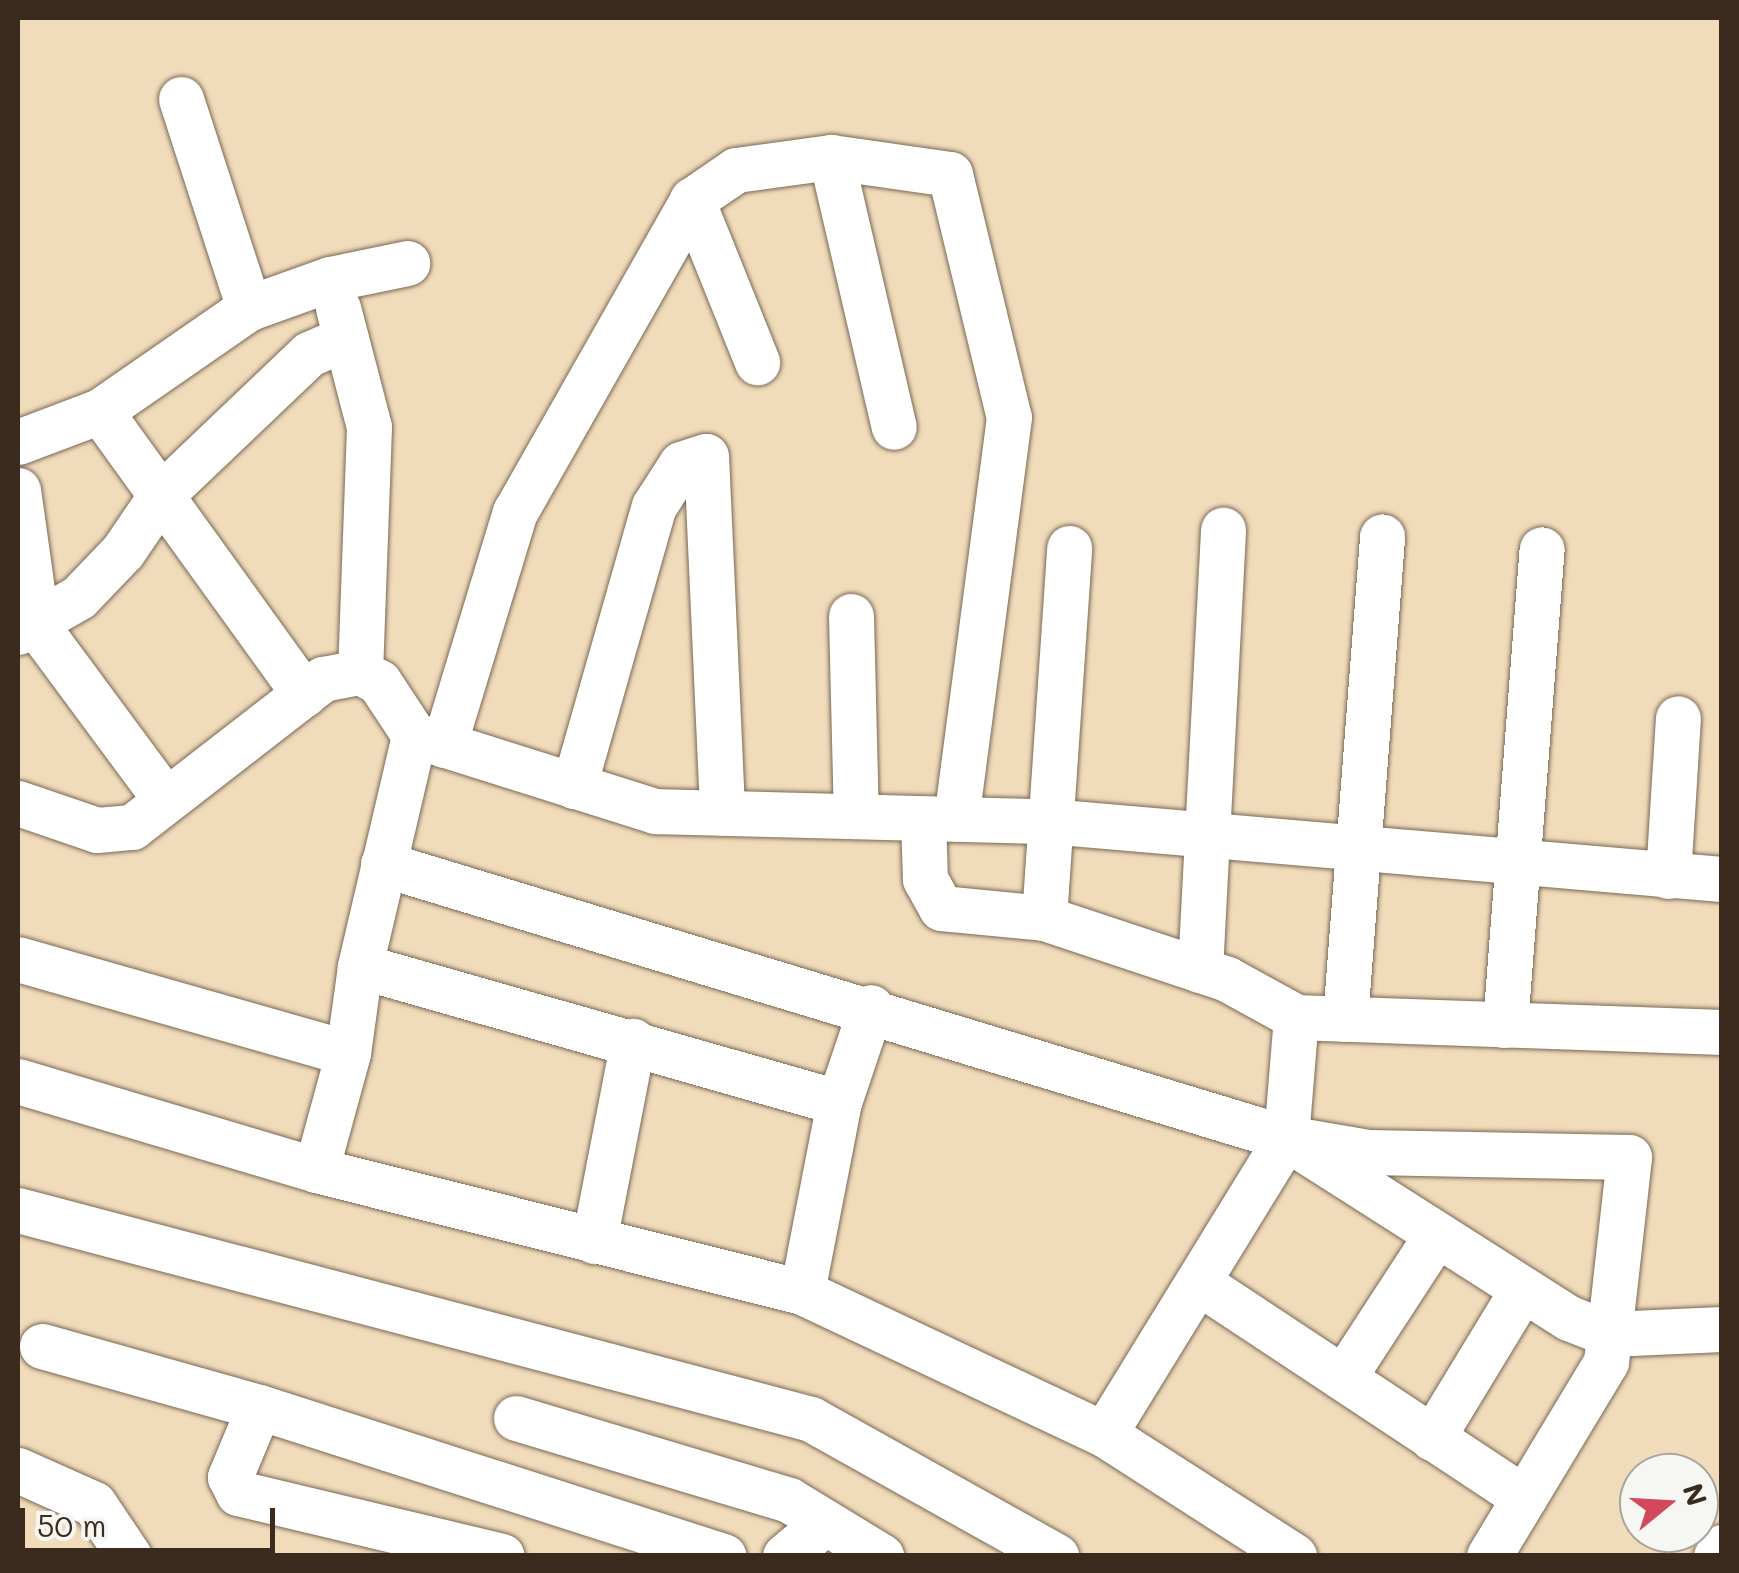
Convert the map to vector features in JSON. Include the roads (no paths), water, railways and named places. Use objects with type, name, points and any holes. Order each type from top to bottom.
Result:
[{"type":"street","points":[[182,99],[248,308]]},
{"type":"street","points":[[831,156],[894,427]]},
{"type":"street","points":[[316,1170],[348,1053],[360,966],[383,864],[515,512],[692,200],[736,170],[831,156],[950,174],[1009,417],[939,819],[925,879],[941,908],[1044,918],[1200,970],[1296,1017],[1722,1032]]},
{"type":"street","points":[[692,200],[757,362]]},
{"type":"street","points":[[18,442],[100,411],[248,308],[330,279],[407,263]]},
{"type":"street","points":[[330,279],[369,426],[360,672]]},
{"type":"street","points":[[27,629],[100,579],[161,495],[309,354],[346,338]]},
{"type":"street","points":[[100,411],[304,694]]},
{"type":"street","points":[[574,786],[654,506],[681,464],[706,456],[722,813]]},
{"type":"street","points":[[18,490],[27,629],[165,799]]},
{"type":"street","points":[[1200,970],[1212,835],[1223,530]]},
{"type":"street","points":[[1345,1019],[1382,536]]},
{"type":"street","points":[[1044,918],[1069,548]]},
{"type":"street","points":[[1505,1024],[1542,549]]},
{"type":"street","points":[[851,616],[856,816]]},
{"type":"street","points":[[18,804],[114,831],[132,827],[304,694],[339,672],[360,672],[379,682],[429,740],[655,811],[1048,821],[1722,879]]},
{"type":"street","points":[[1668,876],[1678,718]]},
{"type":"street","points":[[383,864],[871,1007],[1286,1138],[1368,1152],[1629,1157],[1606,1362],[1490,1556]]},
{"type":"street","points":[[18,959],[348,1053]]},
{"type":"street","points":[[360,966],[632,1040],[838,1102]]},
{"type":"street","points":[[802,1292],[838,1102],[871,1007]]},
{"type":"street","points":[[1104,1434],[1286,1138],[1296,1017]]},
{"type":"street","points":[[594,1241],[632,1040]]},
{"type":"street","points":[[18,1080],[316,1170],[802,1292],[1104,1434],[1294,1556]]},
{"type":"street","points":[[1286,1138],[1522,1290],[1610,1334],[1722,1329]]},
{"type":"street","points":[[18,1210],[810,1419],[1056,1556]]},
{"type":"street","points":[[1343,1378],[1436,1236]]},
{"type":"street","points":[[1198,1282],[1524,1498]]},
{"type":"street","points":[[1432,1438],[1522,1290]]},
{"type":"street","points":[[42,1346],[259,1407],[724,1556]]},
{"type":"street","points":[[259,1407],[230,1477],[238,1492],[502,1556]]},
{"type":"street","points":[[516,1418],[790,1500],[817,1520],[882,1556]]},
{"type":"street","points":[[18,1470],[94,1504],[129,1556]]},
{"type":"street","points":[[784,1556],[811,1534],[817,1520]]},
{"type":"street","points":[[1716,1556],[1722,1548]]}]
